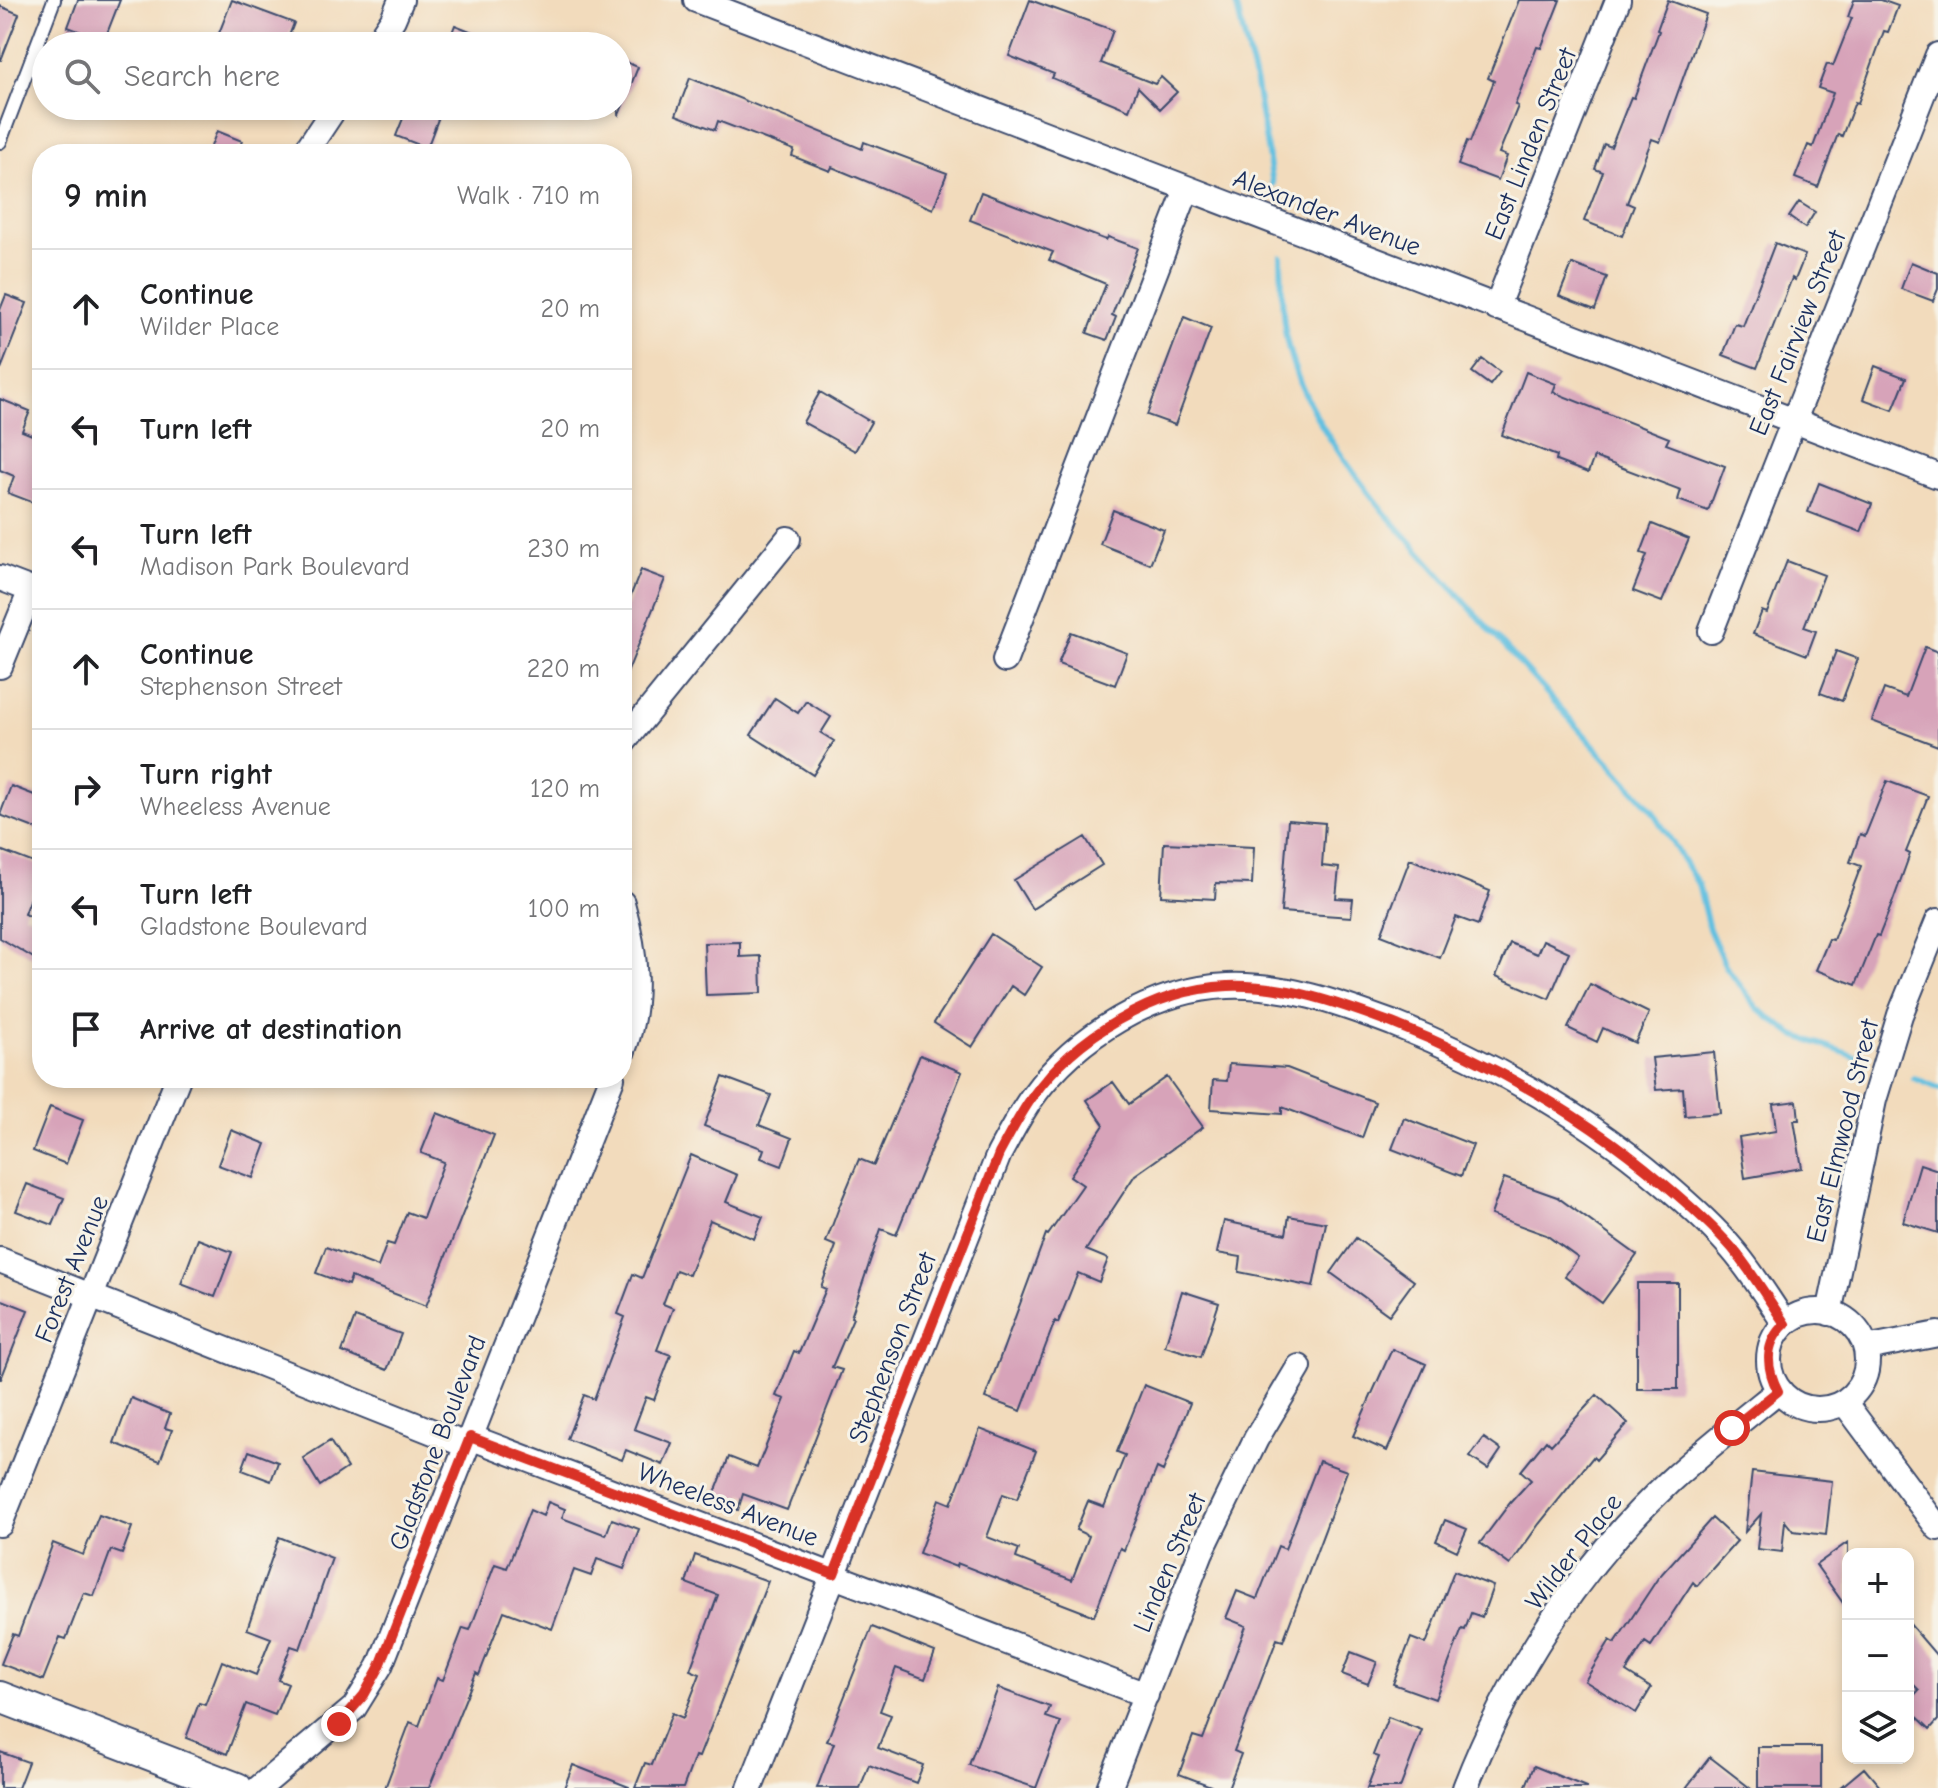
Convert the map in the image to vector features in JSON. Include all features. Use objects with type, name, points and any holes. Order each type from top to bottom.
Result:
[{"type":"street","points":[[384,32],[401,0]]},
{"type":"street","name":"Alexander Avenue","points":[[696,0],[1938,476]]},
{"type":"street","name":"East Linden Street","points":[[1496,308],[1618,0]]},
{"type":"street","name":"East Fairview Street","points":[[1711,631],[1938,55]]},
{"type":"street","points":[[311,144],[327,120]]},
{"type":"street","points":[[1005,660],[1187,189]]},
{"type":"street","points":[[632,732],[788,539]]},
{"type":"street","points":[[0,578],[32,589]]},
{"type":"street","points":[[0,666],[32,603]]},
{"type":"street","name":"East Elmwood Street","points":[[1829,1313],[1874,1100],[1900,1015],[1938,921]]},
{"type":"street","points":[[632,938],[636,981],[632,1021]]},
{"type":"street","name":"Stephenson Street","points":[[750,1788],[999,1154],[1021,1113],[1063,1061],[1097,1033],[1135,1011],[1175,997],[1226,986],[1268,986],[1334,1001],[1435,1040],[1477,1060],[1582,1121],[1632,1157],[1690,1206],[1732,1249],[1785,1324]]},
{"type":"street","name":"Forest Avenue","points":[[0,1524],[174,1088]]},
{"type":"street","name":"Gladstone Boulevard","points":[[259,1788],[339,1724],[364,1695],[380,1666],[608,1088]]},
{"type":"street","name":"Wheeless Avenue","points":[[0,1260],[468,1441],[834,1574],[1146,1695]]},
{"type":"street","points":[[1805,1312],[1829,1313],[1839,1315],[1855,1327],[1866,1348],[1865,1376],[1856,1391],[1844,1402],[1831,1408],[1813,1410],[1797,1405],[1778,1391],[1768,1363],[1770,1345],[1785,1324],[1805,1312]]},
{"type":"street","points":[[1866,1348],[1938,1334]]},
{"type":"street","name":"Linden Street","points":[[1109,1788],[1213,1526],[1256,1439],[1299,1367]]},
{"type":"street","name":"Wilder Place","points":[[1465,1788],[1507,1696],[1574,1590],[1599,1557],[1671,1480],[1778,1391]]},
{"type":"street","points":[[1844,1402],[1938,1528]]},
{"type":"street","points":[[0,1697],[237,1788]]},
{"type":"lane","points":[[42,32],[54,0]]},
{"type":"lane","points":[[0,142],[32,58]]},
{"type":"building","points":[[78,0],[120,0],[108,32],[81,32],[68,27]]},
{"type":"building","points":[[232,0],[294,23],[290,32],[220,32]]},
{"type":"building","points":[[1030,0],[1113,30],[1101,63],[1155,84],[1161,77],[1177,92],[1160,109],[1138,87],[1129,110],[1052,78],[1054,74],[1009,56]]},
{"type":"building","points":[[1519,0],[1560,0],[1541,48],[1537,47],[1515,105],[1518,106],[1499,153],[1507,156],[1498,180],[1458,165],[1494,81],[1488,78]]},
{"type":"building","points":[[1668,0],[1706,14],[1660,142],[1652,139],[1627,203],[1634,206],[1622,236],[1584,221],[1603,172],[1595,169],[1604,144],[1611,147],[1631,97],[1634,98]]},
{"type":"building","points":[[1854,0],[1881,0],[1898,6],[1888,32],[1884,31],[1858,103],[1855,102],[1842,136],[1838,134],[1818,187],[1795,178],[1808,145],[1813,147],[1833,93],[1818,88],[1827,64],[1833,66],[1852,18],[1848,17]]},
{"type":"building","points":[[0,6],[19,14],[1,60],[0,60]]},
{"type":"building","points":[[455,25],[472,32],[452,32]]},
{"type":"building","points":[[632,65],[638,67],[632,82]]},
{"type":"building","points":[[690,78],[862,149],[864,142],[947,173],[933,209],[832,167],[830,171],[792,156],[794,150],[718,121],[715,130],[676,115]]},
{"type":"building","points":[[402,120],[438,120],[429,144],[417,144],[396,136]]},
{"type":"building","points":[[217,131],[242,141],[241,144],[212,144]]},
{"type":"building","points":[[981,192],[1106,240],[1108,237],[1138,248],[1112,315],[1116,317],[1107,340],[1087,333],[1106,284],[1049,260],[1053,252],[970,220]]},
{"type":"building","points":[[1799,202],[1815,212],[1805,228],[1789,217]]},
{"type":"building","points":[[1775,243],[1805,255],[1795,280],[1792,278],[1757,368],[1723,355],[1735,324],[1743,326]]},
{"type":"building","points":[[1911,262],[1938,273],[1938,289],[1933,301],[1901,289]]},
{"type":"building","points":[[1572,264],[1607,277],[1595,310],[1559,296]]},
{"type":"building","points":[[6,295],[27,303],[1,369],[0,310]]},
{"type":"building","points":[[1184,317],[1211,328],[1175,425],[1147,415]]},
{"type":"building","points":[[1482,359],[1500,372],[1490,385],[1472,372]]},
{"type":"building","points":[[1875,366],[1906,378],[1893,410],[1863,399]]},
{"type":"building","points":[[1526,372],[1556,384],[1553,392],[1669,438],[1666,444],[1725,466],[1708,511],[1678,500],[1681,490],[1594,457],[1588,473],[1556,461],[1557,456],[1502,435]]},
{"type":"building","points":[[820,392],[871,422],[855,451],[803,422]]},
{"type":"building","points":[[0,399],[30,411],[22,431],[32,435],[32,502],[8,493],[14,476],[0,470]]},
{"type":"building","points":[[1819,483],[1872,504],[1861,532],[1808,512]]},
{"type":"building","points":[[1113,510],[1164,530],[1150,564],[1100,544]]},
{"type":"building","points":[[1652,524],[1689,539],[1662,602],[1633,591],[1647,555],[1641,553]]},
{"type":"building","points":[[1787,561],[1824,575],[1804,627],[1816,631],[1807,655],[1753,634],[1762,611],[1767,613]]},
{"type":"building","points":[[641,570],[665,579],[632,661],[632,592]]},
{"type":"building","points":[[1071,632],[1127,653],[1115,685],[1058,664]]},
{"type":"building","points":[[1925,647],[1938,652],[1938,746],[1872,721],[1884,689],[1906,697]]},
{"type":"building","points":[[1836,651],[1858,659],[1842,701],[1820,693]]},
{"type":"building","points":[[775,698],[798,713],[806,701],[831,717],[821,733],[834,741],[813,775],[751,735]]},
{"type":"building","points":[[1887,781],[1928,796],[1906,852],[1910,854],[1893,901],[1856,985],[1816,970],[1829,939],[1833,940],[1861,866],[1850,862],[1860,834],[1865,836]]},
{"type":"building","points":[[11,786],[32,794],[32,827],[0,815]]},
{"type":"building","points":[[1288,820],[1325,823],[1322,866],[1339,868],[1336,898],[1353,899],[1351,917],[1281,912]]},
{"type":"building","points":[[1085,837],[1102,865],[1032,909],[1014,880]]},
{"type":"building","points":[[1164,843],[1254,847],[1252,884],[1216,883],[1215,899],[1161,896]]},
{"type":"building","points":[[0,850],[32,862],[32,893],[24,914],[32,917],[32,957],[0,938]]},
{"type":"building","points":[[1410,859],[1490,891],[1478,925],[1456,917],[1440,958],[1381,935]]},
{"type":"building","points":[[991,934],[1042,967],[1024,995],[1011,986],[972,1047],[934,1023]]},
{"type":"building","points":[[1543,940],[1569,952],[1549,999],[1496,976],[1510,943],[1537,954]]},
{"type":"building","points":[[740,942],[740,957],[761,956],[762,993],[706,995],[704,943]]},
{"type":"building","points":[[1590,984],[1649,1013],[1635,1043],[1603,1028],[1597,1042],[1568,1028]]},
{"type":"building","points":[[1714,1052],[1720,1113],[1685,1116],[1683,1088],[1656,1090],[1652,1058]]},
{"type":"building","points":[[920,1055],[962,1072],[896,1235],[881,1229],[853,1318],[832,1367],[842,1370],[787,1510],[743,1494],[738,1510],[712,1501],[729,1457],[757,1468],[785,1399],[776,1396],[794,1351],[799,1353],[826,1289],[821,1287],[836,1246],[826,1242],[841,1202],[859,1159],[874,1165]]},
{"type":"building","points":[[1229,1064],[1287,1068],[1375,1102],[1362,1138],[1282,1107],[1282,1114],[1211,1109],[1213,1080],[1227,1081]]},
{"type":"building","points":[[723,1077],[771,1095],[759,1125],[792,1138],[782,1166],[761,1158],[764,1149],[704,1126]]},
{"type":"building","points":[[1167,1077],[1203,1127],[1135,1175],[1086,1250],[1108,1259],[1099,1282],[1078,1273],[1058,1323],[1055,1321],[1021,1411],[985,1398],[1046,1234],[1083,1185],[1070,1176],[1104,1125],[1087,1100],[1113,1082],[1129,1104]]},
{"type":"building","points":[[1797,1101],[1799,1120],[1794,1120],[1802,1168],[1745,1178],[1739,1137],[1776,1131],[1773,1104]]},
{"type":"building","points":[[50,1107],[83,1120],[66,1164],[33,1151]]},
{"type":"building","points":[[437,1113],[494,1135],[426,1306],[351,1277],[348,1285],[316,1273],[326,1247],[378,1267],[387,1243],[394,1245],[407,1212],[423,1218],[444,1162],[421,1153]]},
{"type":"building","points":[[1404,1118],[1473,1145],[1461,1176],[1392,1149]]},
{"type":"building","points":[[231,1130],[266,1144],[253,1178],[218,1165]]},
{"type":"building","points":[[691,1155],[737,1175],[726,1202],[763,1217],[754,1239],[710,1220],[689,1275],[676,1270],[663,1304],[673,1308],[657,1350],[671,1355],[654,1400],[646,1397],[634,1429],[672,1443],[663,1465],[626,1450],[622,1460],[567,1439],[584,1395],[594,1399],[625,1317],[618,1314],[633,1274],[642,1278]]},
{"type":"building","points":[[1920,1164],[1938,1170],[1938,1233],[1903,1222]]},
{"type":"building","points":[[1504,1178],[1557,1197],[1637,1255],[1602,1303],[1565,1276],[1578,1258],[1546,1235],[1491,1215]]},
{"type":"building","points":[[27,1184],[64,1198],[53,1225],[16,1211]]},
{"type":"building","points":[[1289,1216],[1326,1223],[1313,1287],[1239,1272],[1241,1257],[1217,1253],[1224,1221],[1286,1234]]},
{"type":"building","points":[[1356,1238],[1414,1281],[1389,1315],[1331,1273]]},
{"type":"building","points":[[198,1239],[232,1252],[215,1297],[181,1284]]},
{"type":"building","points":[[1637,1283],[1678,1283],[1678,1389],[1637,1389]]},
{"type":"building","points":[[1182,1291],[1219,1303],[1201,1357],[1165,1346]]},
{"type":"building","points":[[0,1299],[28,1310],[1,1379],[0,1379]]},
{"type":"building","points":[[355,1317],[401,1334],[387,1370],[342,1352]]},
{"type":"building","points":[[1392,1349],[1426,1364],[1387,1451],[1353,1436]]},
{"type":"building","points":[[1144,1385],[1190,1403],[1163,1471],[1157,1468],[1124,1550],[1120,1548],[1094,1616],[957,1563],[956,1567],[919,1553],[939,1499],[951,1504],[980,1429],[1036,1451],[1017,1499],[1003,1494],[987,1537],[1019,1549],[1016,1558],[1072,1580],[1089,1536],[1076,1530],[1088,1501],[1104,1507],[1125,1455],[1117,1452]]},
{"type":"building","points":[[1597,1395],[1628,1423],[1596,1460],[1593,1457],[1510,1565],[1480,1543],[1531,1480],[1521,1471],[1546,1440],[1551,1445]]},
{"type":"building","points":[[131,1398],[170,1414],[165,1428],[172,1430],[160,1461],[114,1443]]},
{"type":"building","points":[[1484,1438],[1501,1450],[1488,1469],[1470,1457]]},
{"type":"building","points":[[330,1441],[347,1468],[320,1486],[303,1458]]},
{"type":"building","points":[[249,1451],[278,1462],[271,1481],[242,1470]]},
{"type":"building","points":[[1319,1461],[1347,1471],[1283,1641],[1277,1639],[1234,1751],[1241,1754],[1228,1788],[1216,1788],[1179,1774],[1193,1736],[1203,1739],[1246,1626],[1226,1618],[1237,1591],[1257,1599],[1278,1546],[1285,1549]]},
{"type":"building","points":[[1752,1472],[1832,1481],[1826,1535],[1793,1531],[1785,1521],[1782,1552],[1757,1549],[1761,1514],[1745,1532]]},
{"type":"building","points":[[548,1502],[565,1509],[562,1518],[606,1535],[612,1519],[639,1529],[624,1569],[597,1559],[591,1576],[574,1570],[552,1629],[504,1611],[429,1788],[385,1788],[410,1722],[419,1726],[437,1678],[443,1680],[463,1628],[470,1630],[495,1564],[507,1568],[530,1510],[543,1516]]},
{"type":"building","points":[[99,1515],[132,1527],[122,1554],[111,1550],[94,1596],[84,1593],[66,1639],[60,1637],[43,1680],[1,1664],[13,1634],[18,1636],[53,1543],[83,1555]]},
{"type":"building","points":[[1712,1518],[1737,1541],[1697,1586],[1693,1582],[1651,1646],[1645,1642],[1626,1672],[1651,1688],[1636,1713],[1585,1681],[1610,1640],[1615,1643],[1658,1578]]},
{"type":"building","points":[[1445,1520],[1467,1529],[1457,1551],[1436,1541]]},
{"type":"building","points":[[279,1537],[332,1558],[300,1649],[291,1646],[278,1680],[288,1684],[275,1715],[246,1704],[227,1754],[186,1738],[199,1703],[205,1705],[222,1661],[256,1675],[271,1638],[247,1629]]},
{"type":"building","points":[[1848,1542],[1848,1548],[1842,1548],[1842,1602],[1816,1565]]},
{"type":"building","points":[[695,1555],[768,1581],[699,1757],[695,1756],[683,1788],[635,1788],[645,1763],[652,1765],[672,1713],[683,1718],[700,1674],[690,1670],[718,1595],[686,1583]]},
{"type":"building","points":[[1454,1571],[1493,1586],[1482,1617],[1471,1613],[1465,1630],[1462,1629],[1435,1699],[1393,1684],[1411,1638],[1426,1644]]},
{"type":"building","points":[[872,1627],[935,1652],[925,1679],[896,1668],[880,1711],[891,1715],[878,1748],[923,1765],[916,1783],[869,1765],[860,1788],[817,1788],[834,1743],[827,1741]]},
{"type":"building","points":[[1914,1629],[1938,1657],[1938,1720],[1930,1729],[1914,1714],[1914,1695],[1919,1690],[1914,1685]]},
{"type":"building","points":[[1351,1652],[1377,1662],[1368,1684],[1342,1674]]},
{"type":"building","points":[[998,1688],[1050,1707],[1046,1717],[1061,1722],[1036,1788],[969,1765]]},
{"type":"building","points":[[1388,1717],[1422,1730],[1400,1788],[1367,1788],[1379,1757],[1373,1755]]},
{"type":"building","points":[[1758,1747],[1821,1747],[1821,1788],[1758,1788]]},
{"type":"building","points":[[0,1752],[28,1762],[18,1788],[0,1788]]},
{"type":"building","points":[[1710,1757],[1750,1788],[1686,1788]]},
{"type":"building","points":[[573,1765],[629,1787],[629,1788],[564,1788]]},
{"type":"building","points":[[1534,1766],[1586,1787],[1586,1788],[1525,1788]]},
{"type":"building","points":[[1864,1768],[1881,1788],[1840,1788]]},
{"type":"waterway","points":[[1235,0],[1256,84],[1273,184]]},
{"type":"waterway","points":[[1281,257],[1283,312],[1290,355],[1309,403],[1352,471],[1383,511],[1652,810],[1698,884],[1709,929],[1726,967],[1758,1009],[1794,1035],[1857,1057]]},
{"type":"waterway","points":[[1914,1078],[1938,1088]]},
{"type":"route","points":[[339,1724],[364,1695],[380,1666],[470,1437],[834,1574],[999,1154],[1021,1113],[1034,1093],[1063,1061],[1097,1033],[1135,1011],[1205,989],[1268,986],[1305,993],[1435,1040],[1550,1100],[1632,1157],[1690,1206],[1732,1249],[1785,1324],[1770,1345],[1768,1363],[1778,1391],[1732,1428]]}]
